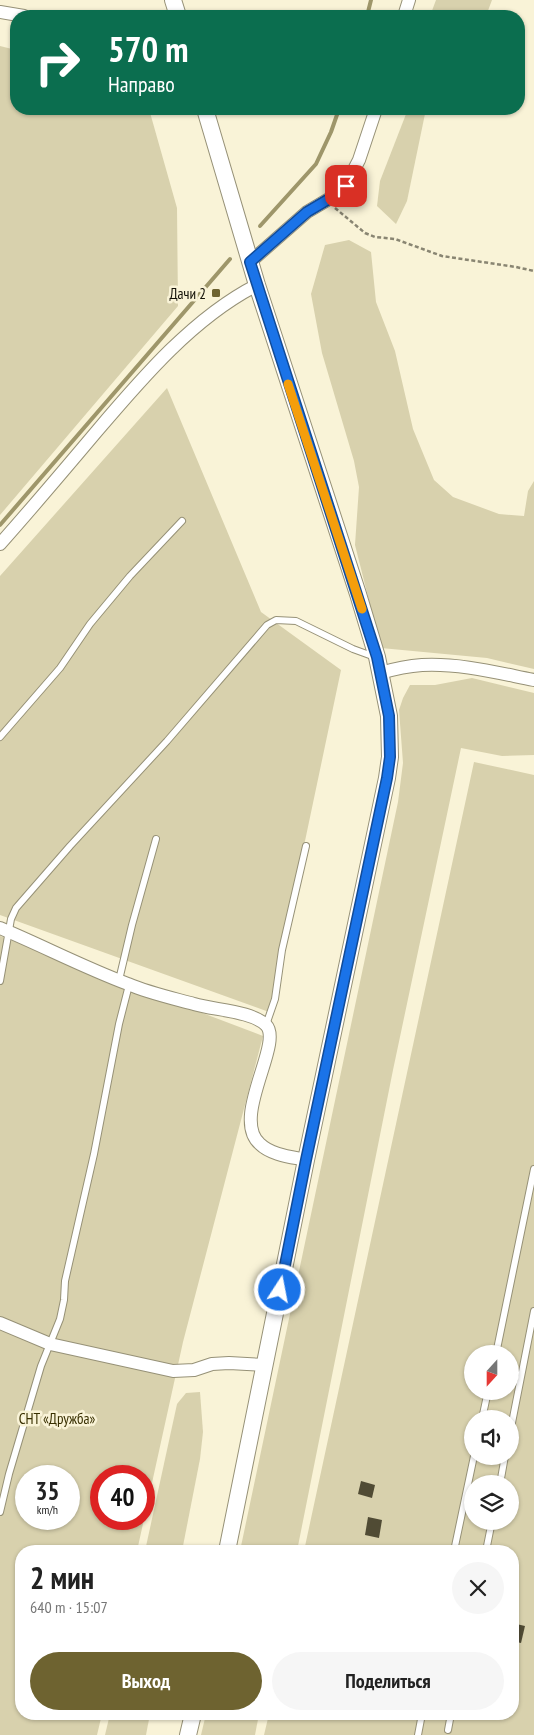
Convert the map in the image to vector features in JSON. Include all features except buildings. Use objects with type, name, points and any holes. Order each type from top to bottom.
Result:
[{"type":"street","points":[[206,115],[257,285],[358,594],[379,665],[389,716],[390,757],[228,1545]]},
{"type":"street","points":[[250,262],[307,212],[322,204],[346,186],[359,160],[374,115]]},
{"type":"street","points":[[0,544],[133,390],[213,312],[235,296],[257,285]]},
{"type":"street","points":[[379,665],[401,668],[424,665],[475,668],[534,680]]},
{"type":"street","points":[[5,930],[124,982],[207,1008],[243,1015],[266,1025],[270,1031],[270,1041],[255,1092],[252,1128],[255,1139],[260,1146],[271,1151],[306,1160]]},
{"type":"street","points":[[0,1323],[50,1344],[173,1371],[194,1370],[212,1364],[229,1362],[265,1365]]},
{"type":"street","points":[[188,1735],[192,1720]]},
{"type":"lane","points":[[0,737],[60,668],[90,624],[130,576],[182,521]]},
{"type":"lane","points":[[0,981],[5,930],[16,908],[70,846],[167,741],[267,625],[276,620],[296,621],[353,649],[379,665]]},
{"type":"lane","points":[[0,1512],[8,1474],[41,1366],[64,1300],[65,1281],[94,1154],[119,1024],[132,925],[156,839]]},
{"type":"lane","points":[[266,1025],[275,999],[282,950],[306,846]]},
{"type":"lane","points":[[498,1345],[534,1169]]},
{"type":"lane","points":[[515,1410],[534,1311]]},
{"type":"lane","points":[[455,1545],[472,1465]]},
{"type":"lane","points":[[487,1545],[490,1530]]},
{"type":"lane","points":[[418,1735],[421,1720]]},
{"type":"lane","points":[[448,1730],[450,1720]]},
{"type":"path","points":[[322,204],[331,205],[365,233],[375,237],[395,239],[442,256],[516,266],[534,271]]},
{"type":"green space","points":[[436,0],[492,0],[488,10],[432,10]]},
{"type":"green space","points":[[0,46],[10,48],[10,115],[151,115],[177,208],[178,306],[0,515]]},
{"type":"green space","points":[[406,115],[425,115],[407,201],[396,224],[377,206],[380,181]]},
{"type":"green space","points":[[349,240],[371,252],[376,302],[395,351],[413,429],[434,480],[453,497],[499,514],[524,516],[528,491],[534,481],[534,669],[487,658],[381,648],[355,545],[359,487],[354,461],[322,353],[311,294],[325,245]]},
{"type":"green space","points":[[167,388],[261,612],[341,670],[269,1012],[0,915],[0,576]]},
{"type":"green space","points":[[472,678],[534,693],[534,755],[502,756],[461,748],[393,1070],[298,1545],[241,1545],[398,802],[403,763],[399,710],[410,685],[435,685]]},
{"type":"green space","points":[[474,762],[534,775],[534,1735],[264,1735],[268,1720],[519,1720],[519,1545],[305,1545]]},
{"type":"green space","name":"СНТ «Дружба»","points":[[0,936],[263,1036],[183,1342],[155,1469],[155,1465],[90,1465],[90,1530],[142,1530],[138,1545],[15,1545],[15,1720],[101,1720],[97,1735],[0,1735]]},
{"type":"green space","points":[[200,1392],[203,1432],[200,1459],[183,1545],[146,1545],[150,1530],[155,1530],[155,1505],[177,1404],[186,1393]]},
{"type":"green space","points":[[109,1720],[149,1720],[146,1735],[105,1735]]},
{"type":"green space","points":[[205,1720],[258,1720],[255,1735],[201,1735]]},
{"type":"waterway","points":[[368,10],[371,0]]},
{"type":"waterway","points":[[260,226],[316,164],[337,115]]},
{"type":"waterway","points":[[0,525],[230,259]]},
{"type":"slow traffic","points":[[288,384],[362,609]]},
{"type":"place","name":"Дачи 2","points":[[216,293]]},
{"type":"route","points":[[280,1290],[387,778],[390,757],[390,735],[386,697],[377,657],[250,262],[307,212],[322,204],[346,186]]}]
